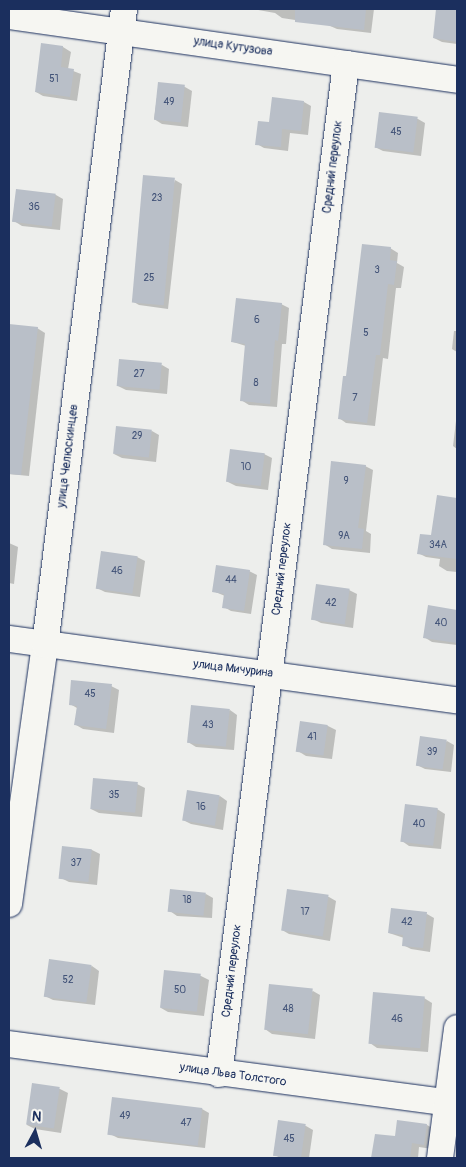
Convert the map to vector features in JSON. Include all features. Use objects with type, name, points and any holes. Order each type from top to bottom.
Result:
[{"type":"street","name":"улица Кутузова","points":[[9,16],[122,20],[346,64],[457,80]]},
{"type":"street","name":"улица Челюскинцев","points":[[9,904],[45,645],[122,20]]},
{"type":"street","name":"Средний переулок","points":[[219,1074],[346,64]]},
{"type":"street","name":"улица Мичурина","points":[[9,639],[457,700]]},
{"type":"street","points":[[440,1158],[452,1103],[457,1028]]},
{"type":"street","name":"улица Льва Толстого","points":[[9,1044],[219,1074],[452,1103]]},
{"type":"building","points":[[295,9],[366,9],[364,30],[295,22]]},
{"type":"building","points":[[436,9],[457,9],[457,42],[433,38]]},
{"type":"building","points":[[41,43],[63,46],[61,67],[74,69],[70,97],[35,92]]},
{"type":"building","points":[[158,82],[185,85],[181,123],[154,120]]},
{"type":"building","points":[[272,97],[304,101],[301,131],[282,129],[281,147],[255,145],[258,121],[269,122]]},
{"type":"building","points":[[379,112],[418,117],[413,152],[375,148]]},
{"type":"building","points":[[143,175],[175,178],[164,305],[132,303]]},
{"type":"building","points":[[16,189],[56,194],[52,227],[12,222]]},
{"type":"building","points":[[362,244],[391,247],[390,260],[397,261],[394,285],[388,284],[380,355],[376,355],[367,423],[338,419],[343,376],[346,376]]},
{"type":"building","points":[[236,298],[282,303],[278,341],[275,340],[270,404],[240,401],[245,344],[231,342]]},
{"type":"building","points":[[9,324],[38,327],[21,475],[9,474]]},
{"type":"building","points":[[119,359],[162,363],[159,390],[117,386]]},
{"type":"building","points":[[116,426],[152,430],[149,458],[113,454]]},
{"type":"building","points":[[230,449],[265,453],[261,486],[226,482]]},
{"type":"building","points":[[331,461],[366,465],[358,528],[364,529],[362,549],[323,545]]},
{"type":"building","points":[[437,495],[457,498],[457,559],[417,554],[420,534],[431,535]]},
{"type":"building","points":[[101,551],[138,556],[132,594],[96,589]]},
{"type":"building","points":[[216,565],[250,570],[244,611],[222,608],[224,594],[212,592]]},
{"type":"building","points":[[316,584],[350,589],[345,624],[311,620]]},
{"type":"building","points":[[428,605],[457,610],[457,643],[423,638]]},
{"type":"building","points":[[71,680],[112,684],[106,729],[74,725],[77,706],[69,705]]},
{"type":"building","points":[[191,705],[230,709],[226,747],[187,743]]},
{"type":"building","points":[[300,721],[328,725],[323,756],[296,752]]},
{"type":"building","points":[[420,736],[447,740],[443,769],[416,766]]},
{"type":"building","points":[[93,778],[138,782],[135,813],[90,809]]},
{"type":"building","points":[[187,790],[220,795],[215,826],[182,821]]},
{"type":"building","points":[[405,804],[438,808],[433,846],[400,842]]},
{"type":"building","points":[[62,846],[92,849],[88,882],[59,879]]},
{"type":"building","points":[[170,889],[206,893],[203,916],[168,912]]},
{"type":"building","points":[[287,889],[329,895],[323,936],[281,931]]},
{"type":"building","points":[[391,908],[427,912],[423,948],[402,946],[403,935],[388,933]]},
{"type":"building","points":[[49,959],[92,965],[86,1003],[44,997]]},
{"type":"building","points":[[164,970],[201,974],[197,1012],[160,1008]]},
{"type":"building","points":[[269,984],[313,989],[308,1034],[264,1030]]},
{"type":"building","points":[[373,992],[425,997],[420,1048],[368,1044]]},
{"type":"building","points":[[32,1083],[60,1087],[54,1128],[26,1125]]},
{"type":"building","points":[[112,1097],[202,1108],[198,1146],[107,1135]]},
{"type":"building","points":[[278,1120],[306,1124],[301,1158],[273,1156]]},
{"type":"building","points":[[397,1120],[427,1124],[424,1145],[412,1143],[410,1158],[371,1158],[375,1134],[395,1136]]}]
